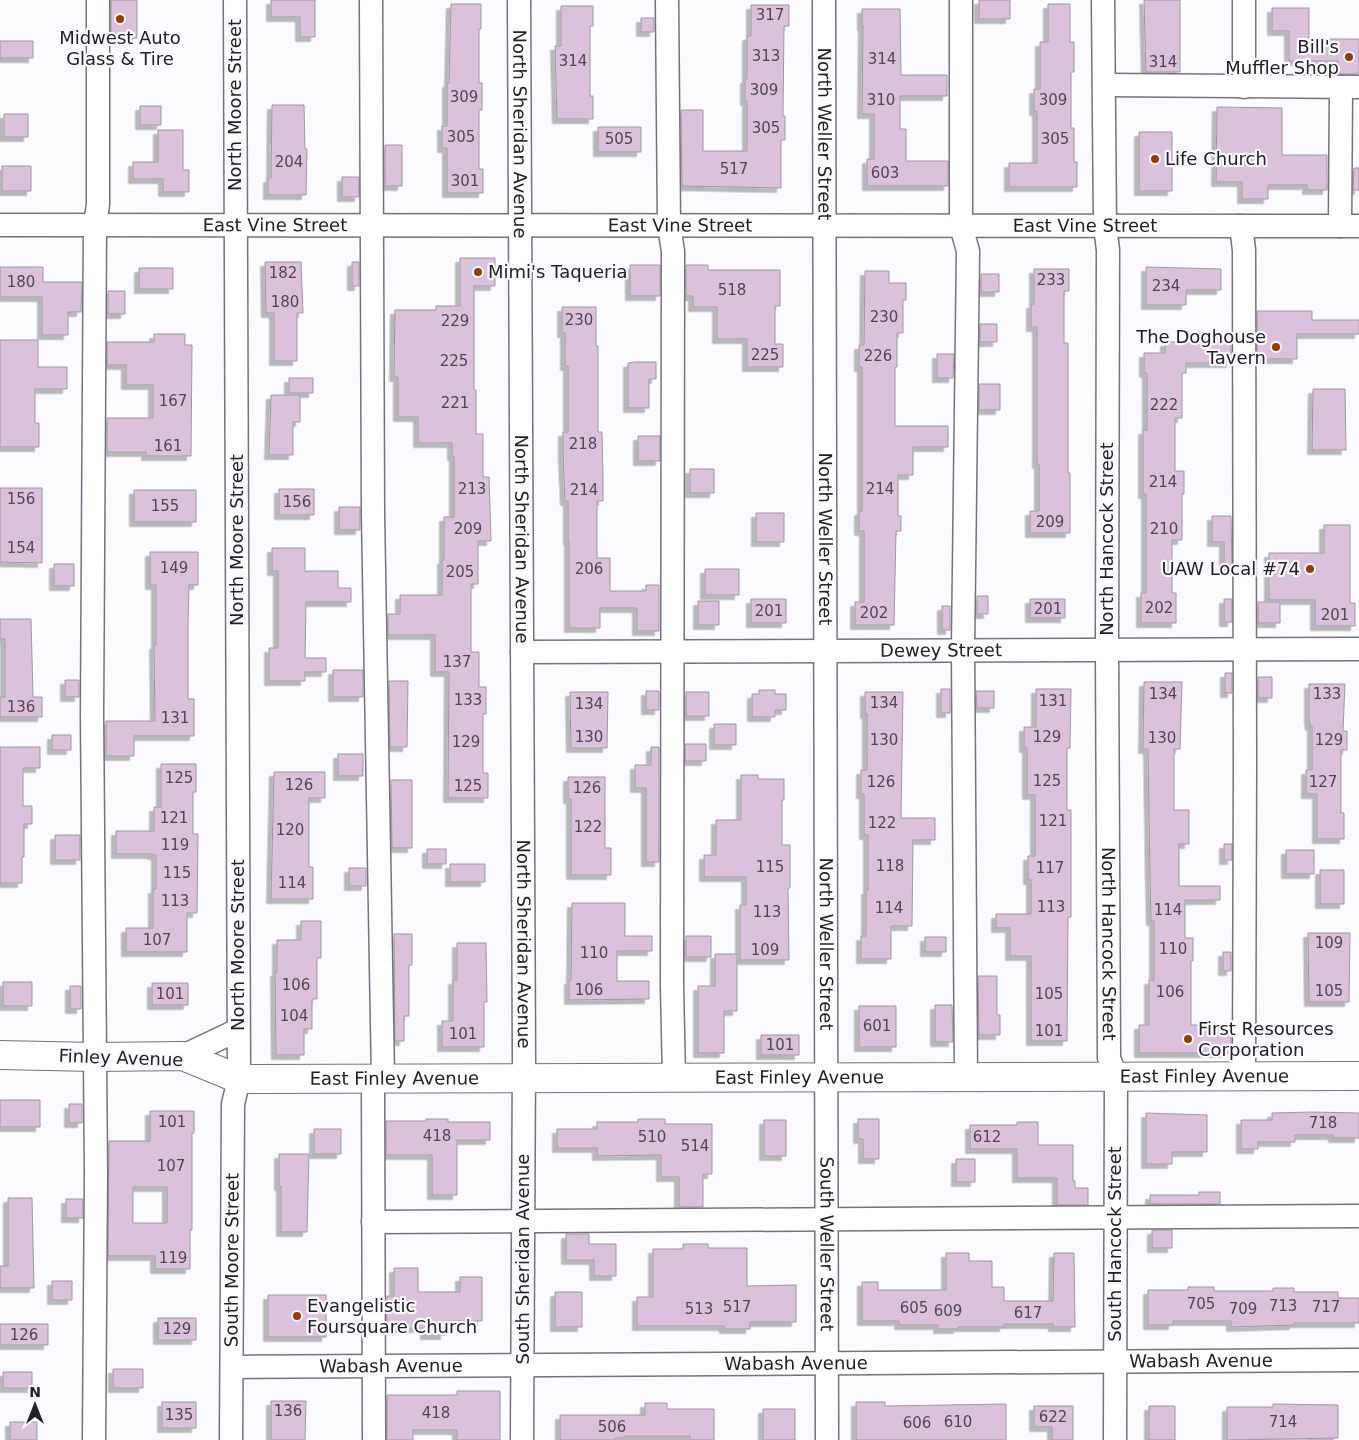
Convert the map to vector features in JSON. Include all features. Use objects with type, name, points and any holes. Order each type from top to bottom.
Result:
[{"type":"main road","name":"Finley Avenue","points":[[0,1055],[183,1056],[239,1079]]},
{"type":"main road","name":"East Finley Avenue","points":[[239,1079],[1359,1076]]},
{"type":"street","points":[[94,1440],[96,1172],[92,715],[95,225],[98,204],[98,0]]},
{"type":"street","name":"North Moore Street","points":[[235,0],[239,1079]]},
{"type":"street","points":[[371,0],[378,1079],[373,1222],[374,1440]]},
{"type":"street","name":"North Sheridan Avenue","points":[[519,0],[524,1078]]},
{"type":"street","points":[[667,0],[670,226],[673,251],[672,986],[674,1078]]},
{"type":"street","name":"North Weller Street","points":[[824,0],[827,1078]]},
{"type":"street","points":[[961,0],[961,226],[968,251],[964,649],[966,1077]]},
{"type":"street","name":"North Hancock Street","points":[[1103,0],[1105,226],[1108,250],[1108,1058],[1116,1077]]},
{"type":"street","points":[[1244,0],[1244,87]]},
{"type":"street","points":[[1104,85],[1350,87],[1350,226]]},
{"type":"street","name":"East Vine Street","points":[[0,225],[1350,226]]},
{"type":"street","points":[[1241,226],[1244,250],[1244,1077]]},
{"type":"street","name":"Dewey Street","points":[[522,652],[1359,648]]},
{"type":"street","points":[[183,1056],[238,1030]]},
{"type":"street","name":"South Hancock Street","points":[[1115,1440],[1116,1077]]},
{"type":"street","name":"South Sheridan Avenue","points":[[522,1440],[524,1078]]},
{"type":"street","name":"South Weller Street","points":[[827,1078],[827,1440]]},
{"type":"street","name":"South Moore Street","points":[[232,1440],[233,1104],[239,1079]]},
{"type":"street","points":[[373,1222],[1359,1216]]},
{"type":"street","name":"Wabash Avenue","points":[[232,1367],[1359,1360]]},
{"type":"building","name":"Midwest Auto Glass & Tire","points":[[111,0],[137,0],[137,38],[111,38]]},
{"type":"building","points":[[271,0],[315,0],[315,37],[300,37],[300,17],[271,17]]},
{"type":"building","points":[[979,0],[1010,0],[1010,19],[979,19]]},
{"type":"building","points":[[1144,0],[1180,0],[1180,72],[1146,72]]},
{"type":"building","points":[[451,4],[481,4],[479,83],[482,83],[482,110],[479,110],[479,169],[483,169],[483,193],[447,193],[447,148],[442,148],[442,126],[447,126]]},
{"type":"building","points":[[1048,4],[1070,4],[1070,42],[1074,42],[1074,72],[1071,72],[1071,128],[1074,128],[1074,162],[1077,162],[1077,187],[1009,187],[1009,163],[1037,163],[1037,111],[1034,111],[1034,89],[1040,89],[1040,42],[1048,42]]},
{"type":"building","points":[[751,5],[789,5],[789,26],[784,26],[783,116],[785,116],[785,140],[781,140],[781,188],[682,186],[681,110],[703,110],[703,151],[747,151],[745,79],[747,79],[747,36],[751,36]]},
{"type":"building","points":[[561,6],[593,6],[593,26],[590,26],[590,96],[593,96],[593,119],[557,119],[555,46],[561,46]]},
{"type":"building","points":[[1272,8],[1309,8],[1309,38],[1359,39],[1359,74],[1338,74],[1338,61],[1289,61],[1289,31],[1272,31]]},
{"type":"building","points":[[862,9],[900,9],[901,75],[947,75],[947,96],[900,96],[900,129],[906,129],[906,161],[948,161],[948,186],[867,186],[867,159],[874,159],[874,114],[862,114]]},
{"type":"building","points":[[641,18],[654,18],[654,32],[641,32]]},
{"type":"building","points":[[0,41],[33,41],[33,58],[0,58]]},
{"type":"building","points":[[272,105],[304,105],[305,149],[307,149],[306,195],[268,195],[268,178],[271,178]]},
{"type":"building","points":[[140,106],[161,106],[161,125],[140,125]]},
{"type":"building","points":[[1217,107],[1282,108],[1282,155],[1327,155],[1327,190],[1307,190],[1307,185],[1268,185],[1268,199],[1242,199],[1242,182],[1216,182]]},
{"type":"building","points":[[4,114],[28,114],[28,137],[4,137]]},
{"type":"building","points":[[598,127],[641,127],[641,152],[598,152]]},
{"type":"building","points":[[158,130],[183,130],[183,170],[189,170],[189,192],[163,192],[163,179],[133,179],[133,162],[158,162]]},
{"type":"building","name":"Life Church","points":[[1139,132],[1172,132],[1172,191],[1139,191]]},
{"type":"building","points":[[385,145],[402,145],[402,186],[385,186]]},
{"type":"building","points":[[2,166],[31,166],[31,191],[2,191]]},
{"type":"building","points":[[1354,168],[1359,168],[1359,190],[1353,190]]},
{"type":"building","points":[[342,177],[359,177],[359,197],[342,197]]},
{"type":"building","points":[[460,258],[495,258],[495,286],[474,286],[476,434],[483,434],[483,477],[489,477],[491,541],[478,541],[478,584],[471,584],[471,652],[479,652],[479,687],[486,687],[486,714],[483,714],[483,773],[488,773],[488,798],[448,798],[449,672],[435,672],[435,635],[388,635],[388,614],[400,614],[400,595],[442,595],[444,517],[454,517],[454,456],[452,456],[452,443],[418,443],[418,417],[398,417],[398,377],[394,377],[395,310],[436,310],[436,306],[460,306]]},
{"type":"building","points":[[265,262],[301,262],[303,313],[297,313],[297,361],[274,361],[274,313],[266,313]]},
{"type":"building","points":[[352,262],[359,262],[359,286],[352,286]]},
{"type":"building","points":[[630,265],[660,265],[660,296],[630,296]]},
{"type":"building","points":[[686,265],[708,265],[708,270],[780,270],[780,306],[775,306],[775,344],[783,344],[783,367],[747,367],[747,339],[717,339],[717,307],[693,307],[693,296],[686,296]]},
{"type":"building","points":[[0,267],[43,267],[43,282],[82,282],[81,312],[68,312],[68,335],[42,335],[42,297],[0,297]]},
{"type":"building","points":[[1146,267],[1221,269],[1221,290],[1186,290],[1186,305],[1146,305]]},
{"type":"building","points":[[139,268],[173,268],[173,289],[139,289]]},
{"type":"building","points":[[1034,269],[1069,269],[1069,291],[1064,291],[1064,343],[1068,343],[1070,533],[1030,533],[1030,511],[1039,511],[1037,327],[1031,327],[1031,304],[1034,304]]},
{"type":"building","points":[[865,271],[889,271],[889,283],[906,283],[906,300],[903,300],[903,333],[897,333],[895,426],[948,426],[948,447],[913,447],[913,475],[898,475],[898,516],[901,516],[901,531],[896,531],[894,625],[855,625],[855,602],[864,602],[864,531],[859,531],[859,511],[862,511],[862,367],[859,367],[859,345],[864,345]]},
{"type":"building","points":[[981,274],[999,274],[999,292],[981,292]]},
{"type":"building","points":[[108,291],[125,291],[125,314],[108,314]]},
{"type":"building","points":[[562,307],[596,307],[598,432],[602,432],[603,478],[603,501],[597,501],[597,558],[610,558],[610,591],[646,591],[646,585],[659,585],[659,631],[637,631],[637,608],[600,608],[600,628],[569,628],[568,501],[565,501],[563,456],[563,432],[568,432],[568,366],[565,366],[565,333],[562,333]]},
{"type":"building","name":"The Doghouse Tavern","points":[[1257,311],[1312,311],[1312,320],[1359,320],[1359,334],[1297,334],[1297,359],[1257,359]]},
{"type":"building","points":[[980,324],[997,324],[997,342],[980,342]]},
{"type":"building","points":[[154,334],[185,334],[185,345],[192,345],[191,456],[146,456],[146,452],[107,452],[107,418],[153,418],[153,385],[126,385],[126,365],[107,365],[107,342],[154,342]]},
{"type":"building","points":[[1204,336],[1231,336],[1231,363],[1186,363],[1186,373],[1182,373],[1182,418],[1175,418],[1175,471],[1184,471],[1182,540],[1172,540],[1172,593],[1176,593],[1176,623],[1141,623],[1141,593],[1146,593],[1146,494],[1143,494],[1143,430],[1147,430],[1147,373],[1144,373],[1144,353],[1165,353],[1165,342],[1204,342]]},
{"type":"building","points":[[0,340],[38,340],[38,367],[67,367],[67,389],[35,389],[35,423],[39,423],[39,447],[0,447]]},
{"type":"building","points":[[937,354],[954,354],[953,378],[937,378]]},
{"type":"building","points":[[656,362],[656,379],[649,379],[649,408],[628,408],[628,363]]},
{"type":"building","points":[[289,378],[313,378],[313,393],[289,393]]},
{"type":"building","points":[[979,384],[1000,384],[1000,410],[979,410]]},
{"type":"building","points":[[1313,389],[1345,389],[1346,450],[1312,450]]},
{"type":"building","points":[[271,395],[300,395],[300,422],[293,422],[293,455],[269,455]]},
{"type":"building","points":[[638,436],[660,436],[660,461],[638,461]]},
{"type":"building","points":[[690,469],[714,469],[714,493],[690,493]]},
{"type":"building","points":[[0,488],[42,488],[42,563],[0,562]]},
{"type":"building","points":[[279,489],[314,489],[314,515],[279,515]]},
{"type":"building","points":[[134,490],[196,490],[196,522],[134,522]]},
{"type":"building","points":[[339,507],[360,507],[360,530],[339,530]]},
{"type":"building","points":[[756,513],[784,513],[784,542],[756,542]]},
{"type":"building","points":[[1212,516],[1231,516],[1232,571],[1224,571],[1224,542],[1212,542]]},
{"type":"building","points":[[1324,525],[1350,525],[1350,603],[1355,603],[1355,626],[1315,626],[1315,600],[1269,600],[1269,553],[1324,553]]},
{"type":"building","points":[[272,548],[305,548],[305,571],[338,571],[338,588],[351,588],[351,602],[306,602],[305,658],[326,658],[326,672],[305,672],[305,681],[269,681],[269,648],[278,648],[278,571],[272,571]]},
{"type":"building","points":[[150,552],[198,552],[198,585],[189,585],[188,627],[188,699],[194,699],[194,736],[134,736],[134,756],[106,756],[106,721],[155,721],[154,645],[156,645],[156,585],[150,585]]},
{"type":"building","points":[[54,564],[74,564],[74,586],[54,586]]},
{"type":"building","points":[[705,569],[739,569],[739,595],[705,595]]},
{"type":"building","points":[[977,596],[988,596],[988,614],[977,614]]},
{"type":"building","points":[[751,599],[786,599],[786,623],[751,623]]},
{"type":"building","points":[[1030,599],[1065,599],[1065,618],[1030,618]]},
{"type":"building","points":[[1224,599],[1232,599],[1232,622],[1224,622]]},
{"type":"building","points":[[698,601],[719,601],[719,625],[698,625]]},
{"type":"building","points":[[1258,602],[1280,602],[1280,623],[1258,623]]},
{"type":"building","points":[[942,606],[950,606],[950,630],[942,630]]},
{"type":"building","points":[[0,619],[31,619],[33,697],[42,697],[42,717],[0,717],[0,697],[5,697],[5,639],[0,639]]},
{"type":"building","points":[[333,670],[363,670],[363,697],[333,697]]},
{"type":"building","points":[[1225,673],[1232,673],[1232,693],[1225,693]]},
{"type":"building","points":[[1258,677],[1272,677],[1272,698],[1258,698]]},
{"type":"building","points":[[65,680],[79,680],[79,697],[65,697]]},
{"type":"building","points":[[389,681],[408,681],[407,747],[390,747]]},
{"type":"building","points":[[1144,682],[1182,682],[1180,749],[1174,749],[1174,810],[1189,810],[1189,844],[1179,844],[1179,886],[1220,886],[1220,900],[1185,900],[1185,938],[1193,938],[1191,1025],[1231,1025],[1231,1053],[1139,1053],[1139,1025],[1149,1025],[1149,980],[1154,980],[1154,921],[1151,921],[1148,749],[1143,749]]},
{"type":"building","points":[[1309,684],[1345,684],[1343,731],[1347,731],[1347,750],[1341,750],[1341,813],[1344,813],[1344,839],[1317,839],[1317,794],[1306,794],[1306,770],[1312,770],[1312,726],[1310,726],[1309,718]]},
{"type":"building","points":[[941,689],[950,689],[950,713],[941,713]]},
{"type":"building","points":[[1036,689],[1071,689],[1070,748],[1067,748],[1067,810],[1071,810],[1071,917],[1068,917],[1067,1041],[1031,1041],[1031,956],[1010,956],[1010,928],[996,928],[996,914],[1031,914],[1031,880],[1028,880],[1028,856],[1035,856],[1035,795],[1027,795],[1027,748],[1024,748],[1024,727],[1036,727]]},
{"type":"building","points":[[759,690],[775,690],[775,694],[786,694],[786,710],[775,710],[775,717],[752,717],[752,694],[759,694]]},
{"type":"building","points":[[646,691],[659,691],[659,710],[646,710]]},
{"type":"building","points":[[976,691],[994,691],[994,708],[977,708]]},
{"type":"building","points":[[570,692],[608,692],[607,748],[571,748]]},
{"type":"building","points":[[686,692],[709,692],[709,716],[686,716]]},
{"type":"building","points":[[865,692],[903,692],[901,818],[935,818],[935,840],[913,840],[912,926],[891,926],[891,959],[861,959],[861,936],[866,936],[866,890],[868,890],[868,835],[864,835],[864,794],[861,794],[861,770],[867,770]]},
{"type":"building","points":[[714,724],[736,724],[736,745],[714,745]]},
{"type":"building","points":[[52,735],[71,735],[71,750],[52,750]]},
{"type":"building","points":[[685,744],[706,744],[706,761],[685,761]]},
{"type":"building","points":[[0,747],[40,747],[40,768],[23,768],[23,806],[32,806],[32,824],[24,824],[22,883],[0,883]]},
{"type":"building","points":[[651,747],[659,747],[659,862],[646,862],[646,788],[635,788],[635,765],[651,765]]},
{"type":"building","points":[[338,754],[363,754],[363,776],[338,776]]},
{"type":"building","points":[[161,764],[196,764],[196,792],[193,792],[193,834],[198,834],[197,913],[187,913],[187,952],[126,952],[126,928],[153,928],[153,889],[156,889],[156,855],[116,854],[116,831],[154,831],[154,807],[161,807]]},
{"type":"building","points":[[274,772],[325,772],[325,798],[309,798],[309,867],[313,867],[313,899],[271,899]]},
{"type":"building","points":[[741,775],[758,775],[758,779],[784,779],[782,845],[790,845],[790,888],[788,888],[789,960],[740,960],[740,905],[746,905],[746,877],[704,877],[704,855],[716,855],[716,820],[741,820]]},
{"type":"building","points":[[568,777],[605,777],[605,848],[611,848],[611,875],[571,875],[571,799],[568,799]]},
{"type":"building","points":[[391,780],[412,780],[412,848],[392,848]]},
{"type":"building","points":[[55,835],[80,835],[80,860],[55,860]]},
{"type":"building","points":[[1224,844],[1232,844],[1232,860],[1224,860]]},
{"type":"building","points":[[427,849],[446,849],[446,864],[427,864]]},
{"type":"building","points":[[1286,850],[1314,850],[1314,874],[1286,874]]},
{"type":"building","points":[[450,864],[485,864],[485,882],[450,882]]},
{"type":"building","points":[[349,868],[366,868],[366,886],[349,886]]},
{"type":"building","points":[[1320,870],[1344,870],[1344,904],[1320,904]]},
{"type":"building","points":[[572,903],[625,903],[625,936],[652,936],[652,951],[617,951],[617,981],[649,981],[649,999],[569,1000]]},
{"type":"building","points":[[301,921],[321,921],[321,958],[317,958],[317,999],[312,999],[312,1029],[304,1029],[304,1055],[276,1055],[275,972],[277,972],[277,940],[301,940]]},
{"type":"building","points":[[1308,933],[1350,933],[1349,1002],[1309,1002]]},
{"type":"building","points":[[394,934],[412,934],[412,965],[409,965],[409,1016],[404,1016],[404,1041],[395,1041]]},
{"type":"building","points":[[686,936],[711,936],[711,957],[686,957]]},
{"type":"building","points":[[925,937],[946,937],[946,952],[925,952]]},
{"type":"building","points":[[457,943],[486,943],[487,1002],[484,1002],[484,1047],[442,1047],[442,1021],[453,1021],[453,980],[457,980]]},
{"type":"building","points":[[1223,952],[1231,952],[1231,971],[1223,971]]},
{"type":"building","points":[[715,954],[737,954],[737,1011],[724,1011],[724,1053],[698,1053],[698,986],[715,986]]},
{"type":"building","points":[[978,976],[997,976],[997,1015],[1000,1015],[1000,1035],[979,1035]]},
{"type":"building","points":[[3,982],[32,982],[32,1006],[3,1006]]},
{"type":"building","points":[[152,983],[188,983],[188,1005],[152,1005]]},
{"type":"building","points":[[70,986],[81,986],[81,1009],[70,1009]]},
{"type":"building","points":[[935,1005],[952,1005],[953,1042],[935,1042]]},
{"type":"building","points":[[859,1006],[896,1006],[896,1047],[859,1047]]},
{"type":"building","points":[[761,1035],[799,1035],[799,1055],[761,1055]]},
{"type":"building","points":[[0,1100],[40,1100],[40,1127],[0,1127]]},
{"type":"building","points":[[69,1104],[82,1104],[82,1123],[69,1123]]},
{"type":"building","points":[[150,1111],[194,1111],[190,1269],[155,1269],[155,1256],[108,1256],[109,1141],[150,1141]],"holes":[[[133,1187],[167,1187],[167,1223],[133,1223]]]},
{"type":"building","points":[[1146,1113],[1207,1115],[1207,1152],[1172,1152],[1172,1164],[1146,1164]]},
{"type":"building","points":[[1272,1113],[1359,1113],[1359,1138],[1333,1138],[1333,1135],[1295,1135],[1295,1142],[1258,1142],[1258,1149],[1241,1149],[1241,1120],[1272,1120]]},
{"type":"building","points":[[426,1119],[448,1119],[448,1122],[490,1122],[490,1140],[457,1140],[457,1195],[432,1195],[432,1155],[386,1155],[386,1121],[426,1121]]},
{"type":"building","points":[[638,1119],[665,1119],[665,1124],[712,1124],[712,1174],[703,1174],[703,1207],[679,1207],[679,1177],[661,1177],[661,1155],[597,1156],[597,1148],[557,1148],[557,1129],[597,1129],[597,1122],[638,1122]]},
{"type":"building","points":[[858,1119],[879,1119],[879,1159],[863,1159],[863,1139],[858,1139]]},
{"type":"building","points":[[764,1120],[786,1120],[786,1156],[764,1156]]},
{"type":"building","points":[[1017,1122],[1038,1122],[1038,1145],[1073,1145],[1073,1181],[1075,1181],[1075,1188],[1088,1188],[1088,1205],[1057,1205],[1057,1178],[1017,1178],[1017,1149],[970,1149],[970,1125],[1017,1125]]},
{"type":"building","points":[[314,1129],[341,1129],[341,1154],[314,1154]]},
{"type":"building","points":[[279,1154],[309,1154],[307,1232],[281,1232]]},
{"type":"building","points":[[956,1159],[975,1159],[975,1182],[956,1182]]},
{"type":"building","points":[[1199,1192],[1220,1192],[1220,1204],[1150,1204],[1150,1195],[1199,1195]]},
{"type":"building","points":[[8,1198],[32,1198],[34,1288],[0,1288],[0,1266],[8,1266]]},
{"type":"building","points":[[66,1199],[83,1199],[83,1218],[66,1218]]},
{"type":"building","points":[[1152,1230],[1172,1230],[1172,1248],[1152,1248]]},
{"type":"building","points":[[566,1234],[589,1234],[589,1244],[616,1244],[616,1276],[594,1276],[594,1260],[566,1260]]},
{"type":"building","points":[[683,1244],[708,1244],[708,1248],[747,1248],[747,1286],[796,1285],[796,1322],[750,1322],[750,1329],[724,1329],[724,1326],[637,1326],[637,1297],[653,1297],[653,1249],[683,1249]]},
{"type":"building","points":[[946,1253],[969,1253],[969,1261],[992,1261],[992,1287],[1004,1287],[1004,1301],[1053,1301],[1054,1253],[1074,1253],[1075,1327],[1053,1327],[1053,1324],[1004,1324],[1004,1327],[938,1329],[938,1325],[899,1325],[899,1321],[862,1321],[862,1282],[878,1282],[878,1290],[946,1290]]},
{"type":"building","points":[[394,1268],[418,1268],[418,1292],[460,1292],[460,1277],[482,1277],[482,1321],[445,1321],[445,1335],[425,1335],[425,1328],[387,1328],[387,1296],[394,1296]]},
{"type":"building","points":[[52,1281],[72,1281],[72,1300],[52,1300]]},
{"type":"building","points":[[1188,1287],[1214,1287],[1214,1291],[1273,1291],[1273,1288],[1294,1288],[1294,1292],[1338,1292],[1338,1298],[1359,1298],[1359,1323],[1294,1323],[1294,1325],[1231,1327],[1231,1321],[1173,1321],[1173,1325],[1148,1325],[1148,1290],[1188,1290]]},
{"type":"building","points":[[555,1292],[582,1292],[582,1327],[555,1327]]},
{"type":"building","name":"Evangelistic Foursquare Church","points":[[268,1295],[326,1295],[326,1337],[268,1337]]},
{"type":"building","points":[[158,1318],[196,1318],[196,1340],[158,1340]]},
{"type":"building","points":[[0,1324],[48,1324],[48,1345],[0,1345]]},
{"type":"building","points":[[113,1369],[143,1369],[143,1388],[113,1388]]},
{"type":"building","points":[[3,1372],[32,1372],[32,1388],[3,1388]]},
{"type":"building","points":[[457,1391],[500,1391],[500,1440],[457,1440],[457,1430],[413,1430],[413,1440],[387,1440],[387,1395],[457,1395]]},
{"type":"building","points":[[271,1401],[306,1401],[305,1440],[271,1440]]},
{"type":"building","points":[[162,1402],[196,1402],[196,1428],[162,1428]]},
{"type":"building","points":[[856,1402],[885,1402],[885,1406],[1006,1404],[1006,1440],[856,1440]]},
{"type":"building","points":[[645,1403],[667,1403],[667,1409],[714,1409],[714,1440],[690,1440],[690,1436],[624,1436],[624,1438],[615,1438],[615,1440],[560,1440],[560,1415],[645,1415]]},
{"type":"building","points":[[1273,1404],[1338,1405],[1338,1438],[1227,1440],[1227,1407],[1273,1407]]},
{"type":"building","points":[[1034,1406],[1073,1406],[1073,1440],[1052,1440],[1052,1427],[1034,1427]]},
{"type":"building","points":[[1149,1406],[1175,1406],[1175,1440],[1149,1440]]},
{"type":"building","points":[[763,1409],[795,1409],[795,1440],[763,1440]]},
{"type":"building","points":[[10,1422],[37,1422],[37,1440],[10,1440]]},
{"type":"place","name":"Midwest Auto Glass & Tire","points":[[120,19]]},
{"type":"place","name":"Bill's Muffler Shop","points":[[1349,57]]},
{"type":"place","name":"Life Church","points":[[1155,159]]},
{"type":"place","name":"Mimi's Taqueria","points":[[478,272]]},
{"type":"place","name":"The Doghouse Tavern","points":[[1276,347]]},
{"type":"place","name":"UAW Local #74","points":[[1310,569]]},
{"type":"place","name":"First Resources Corporation","points":[[1188,1039]]},
{"type":"place","name":"Evangelistic Foursquare Church","points":[[297,1316]]}]
